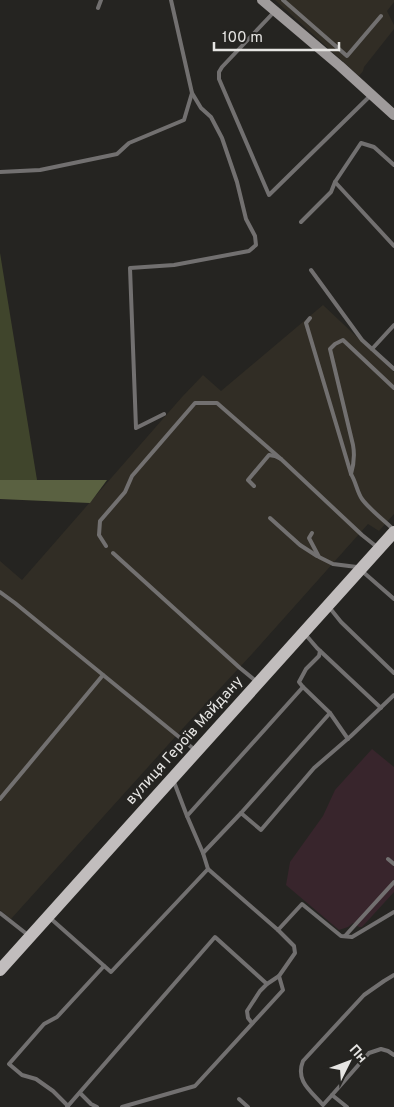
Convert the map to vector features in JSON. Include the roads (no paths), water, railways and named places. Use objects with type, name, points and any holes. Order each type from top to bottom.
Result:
[{"type":"main road","name":"вулиця Героїв Майдану","points":[[0,970],[362,569],[394,531]]},
{"type":"street","points":[[262,0],[394,115]]},
{"type":"lane","points":[[98,8],[101,0]]},
{"type":"lane","points":[[164,414],[136,428],[130,268],[174,265],[249,251],[256,245],[255,236],[246,219],[238,182],[222,138],[211,117],[201,108],[192,93],[171,0]]},
{"type":"lane","points":[[283,0],[347,56]]},
{"type":"lane","points":[[275,11],[219,72],[219,79],[269,195],[372,94]]},
{"type":"lane","points":[[340,66],[381,16]]},
{"type":"lane","points":[[0,172],[40,170],[116,154],[129,143],[184,120],[192,93]]},
{"type":"lane","points":[[302,222],[331,192],[335,182],[361,143],[374,147],[394,165]]},
{"type":"lane","points":[[335,182],[394,246]]},
{"type":"lane","points":[[311,270],[362,340],[394,369]]},
{"type":"lane","points":[[310,318],[306,323],[351,474],[363,501],[394,531]]},
{"type":"lane","points":[[372,349],[394,325]]},
{"type":"lane","points":[[351,474],[354,464],[354,445],[330,349],[343,340],[394,388]]},
{"type":"lane","points":[[106,546],[99,535],[100,521],[125,492],[132,476],[195,403],[217,403],[281,459],[362,535],[379,548]]},
{"type":"lane","points":[[254,486],[248,480],[269,455],[281,459]]},
{"type":"lane","points":[[270,518],[300,545],[319,557],[333,564],[362,569],[394,599]]},
{"type":"lane","points":[[312,534],[309,538],[319,557]]},
{"type":"lane","points":[[113,553],[259,683]]},
{"type":"lane","points":[[0,592],[197,751]]},
{"type":"lane","points":[[328,606],[341,622],[394,673]]},
{"type":"lane","points":[[304,633],[320,651],[381,708]]},
{"type":"lane","points":[[320,651],[319,656],[306,669],[299,682],[330,713],[348,739]]},
{"type":"lane","points":[[0,799],[104,675]]},
{"type":"lane","points":[[187,816],[303,687]]},
{"type":"lane","points":[[241,812],[261,830],[314,768],[394,695]]},
{"type":"lane","points":[[203,853],[330,713]]},
{"type":"lane","points":[[173,779],[208,869],[294,946],[295,953],[279,976],[260,991],[247,1011],[248,1018],[252,1023]]},
{"type":"lane","points":[[388,859],[394,864]]},
{"type":"lane","points":[[48,916],[111,972],[208,869]]},
{"type":"lane","points":[[345,936],[394,882]]},
{"type":"lane","points":[[278,930],[302,904],[341,936],[352,937],[394,912]]},
{"type":"lane","points":[[0,913],[30,936]]},
{"type":"lane","points":[[104,966],[57,1018],[44,1024],[9,1064],[22,1076],[36,1079],[53,1090],[68,1107],[214,938],[267,984]]},
{"type":"lane","points":[[394,975],[364,995],[303,1061],[300,1068],[301,1075],[303,1082],[322,1106],[369,1053],[381,1049],[394,1055]]},
{"type":"lane","points":[[122,1107],[195,1086],[283,990],[279,976]]},
{"type":"lane","points":[[80,1093],[97,1107]]},
{"type":"lane","points":[[332,1095],[347,1107]]},
{"type":"lane","points":[[240,1099],[248,1107]]}]
